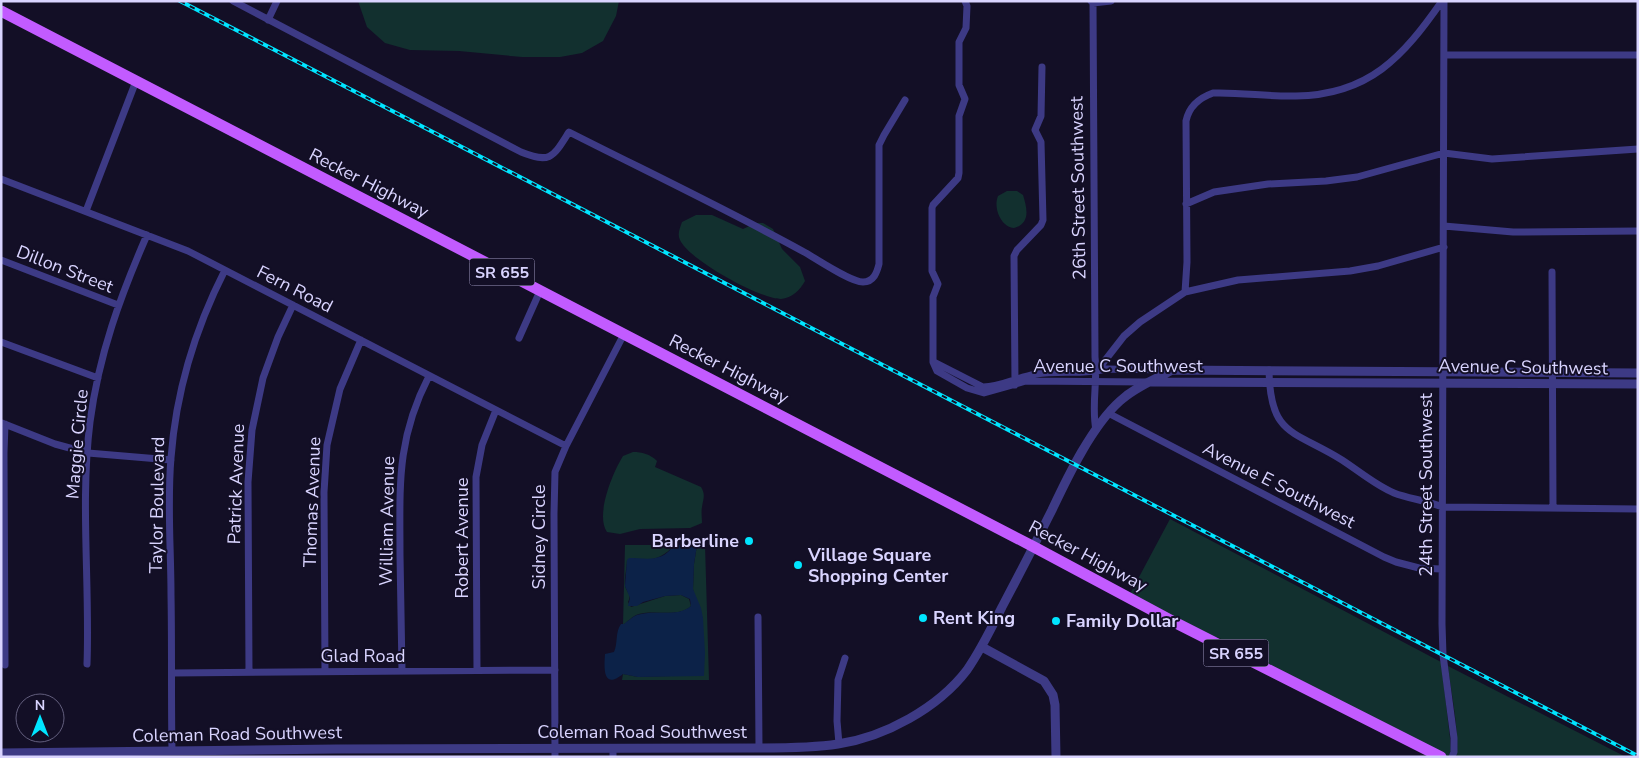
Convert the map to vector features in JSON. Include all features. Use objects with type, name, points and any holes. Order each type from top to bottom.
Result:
[{"type":"main road","name":"Recker Highway","points":[[1,12],[1034,547],[1176,623],[1440,757]]},
{"type":"street","points":[[233,1],[521,152],[538,159],[547,158],[556,153],[569,132],[787,243],[849,278],[863,282],[872,279],[877,273],[879,264],[879,146],[905,100]]},
{"type":"street","points":[[268,20],[277,1]]},
{"type":"street","name":"Avenue C Southwest","points":[[965,1],[967,6],[966,28],[959,42],[959,85],[965,99],[959,116],[959,173],[958,178],[933,204],[932,208],[932,271],[938,284],[933,297],[933,362],[983,387],[1026,381],[1638,384]]},
{"type":"street","name":"26th Street Southwest","points":[[1096,372],[1092,162],[1092,2],[1111,1]]},
{"type":"street","points":[[1186,292],[1186,121],[1192,106],[1206,96],[1223,93],[1295,96],[1342,90],[1358,84],[1388,66],[1405,50],[1443,1]]},
{"type":"street","name":"24th Street Southwest","points":[[1443,1],[1444,247],[1441,383],[1441,569],[1444,655],[1454,738],[1452,757]]},
{"type":"street","points":[[1428,21],[1439,22],[1444,26]]},
{"type":"street","points":[[1444,55],[1638,55]]},
{"type":"street","points":[[1014,382],[1014,256],[1017,250],[1041,225],[1042,220],[1041,142],[1035,130],[1041,116],[1042,68]]},
{"type":"street","points":[[86,211],[136,81]]},
{"type":"street","points":[[1186,204],[1214,192],[1258,185],[1357,177],[1444,153],[1492,159],[1638,149]]},
{"type":"street","name":"Fern Road","points":[[1,179],[188,251],[566,446]]},
{"type":"street","points":[[1444,226],[1530,232],[1638,230]]},
{"type":"street","name":"Maggie Circle","points":[[87,664],[88,453],[91,416],[110,327],[147,235]]},
{"type":"street","points":[[1096,430],[1094,421],[1096,372],[1124,336],[1140,322],[1186,292],[1238,280],[1350,272],[1444,247]]},
{"type":"street","name":"Dillon Street","points":[[1,260],[118,305]]},
{"type":"street","name":"Taylor Boulevard","points":[[172,750],[171,460],[174,424],[186,368],[201,322],[225,270]]},
{"type":"street","points":[[1552,272],[1553,508]]},
{"type":"street","points":[[519,338],[540,291]]},
{"type":"street","name":"Patrick Avenue","points":[[249,672],[248,482],[252,430],[263,378],[276,342],[293,305]]},
{"type":"street","name":"Sidney Circle","points":[[555,752],[554,482],[556,466],[624,334]]},
{"type":"street","name":"Thomas Avenue","points":[[325,671],[324,492],[327,445],[340,389],[361,340]]},
{"type":"street","points":[[1,342],[98,378]]},
{"type":"street","name":"Avenue C Southwest","points":[[1014,382],[1039,373],[1096,372],[1106,369],[1638,373]]},
{"type":"street","name":"Coleman Road Southwest","points":[[1,753],[110,754],[172,750],[613,753],[759,748],[794,752],[839,744],[875,734],[920,711],[942,695],[958,680],[982,647],[1034,547],[1062,488],[1096,430],[1119,401],[1131,392],[1172,370]]},
{"type":"street","points":[[1269,370],[1270,394],[1277,416],[1284,426],[1293,434],[1341,460],[1392,492],[1442,507],[1638,509]]},
{"type":"street","name":"William Avenue","points":[[402,671],[401,472],[409,423],[417,399],[429,376]]},
{"type":"street","name":"Robert Avenue","points":[[477,670],[476,477],[482,445],[496,410]]},
{"type":"street","name":"Avenue E Southwest","points":[[1108,413],[1384,557],[1408,565],[1441,569]]},
{"type":"street","points":[[5,665],[3,424],[55,444],[88,453],[171,460]]},
{"type":"street","points":[[758,617],[759,748]]},
{"type":"street","points":[[982,647],[1044,681],[1053,695],[1056,705],[1056,757]]},
{"type":"street","points":[[839,744],[837,721],[838,680],[845,658]]},
{"type":"street","name":"Glad Road","points":[[172,672],[555,670]]},
{"type":"green space","points":[[358,1],[619,1],[616,16],[603,41],[582,53],[560,57],[522,57],[459,51],[410,50],[385,43],[367,27]]},
{"type":"green space","points":[[1007,191],[1017,191],[1023,195],[1026,205],[1026,215],[1023,223],[1014,228],[1009,227],[1002,221],[997,211],[998,196]]},
{"type":"green space","points":[[696,215],[712,215],[743,229],[756,223],[763,223],[773,229],[782,249],[800,267],[805,281],[795,293],[781,299],[758,293],[726,277],[697,258],[679,238],[682,222]]},
{"type":"green space","points":[[633,452],[649,455],[657,461],[655,467],[701,487],[704,495],[702,523],[690,528],[640,529],[620,534],[607,532],[603,515],[610,483],[623,456]]},
{"type":"green space","points":[[1170,519],[1441,662],[1451,751],[1448,757],[1130,594]]},
{"type":"green space","points":[[625,545],[674,545],[665,554],[657,558],[627,560],[625,586],[629,595],[628,602],[631,607],[665,596],[681,595],[689,599],[691,606],[679,612],[643,613],[636,615],[623,625]]},
{"type":"green space","points":[[697,545],[705,545],[709,680],[622,680],[623,674],[638,677],[704,675],[693,589]]},
{"type":"green space","points":[[1448,666],[1626,757],[1456,757],[1456,726]]},
{"type":"water","points":[[674,545],[697,545],[693,589],[703,618],[704,676],[638,677],[623,674],[612,680],[608,679],[605,671],[605,654],[614,652],[621,624],[644,613],[679,612],[691,606],[690,599],[681,595],[665,596],[643,602],[637,606],[628,606],[630,598],[625,586],[627,560],[629,558],[648,559],[659,557],[669,551]]},
{"type":"railway","points":[[180,1],[1638,756]]},
{"type":"place","name":"Barberline","points":[[749,541]]},
{"type":"place","name":"Village Square Shopping Center","points":[[798,565]]},
{"type":"place","name":"Rent King","points":[[923,618]]},
{"type":"place","name":"Family Dollar","points":[[1056,621]]}]
